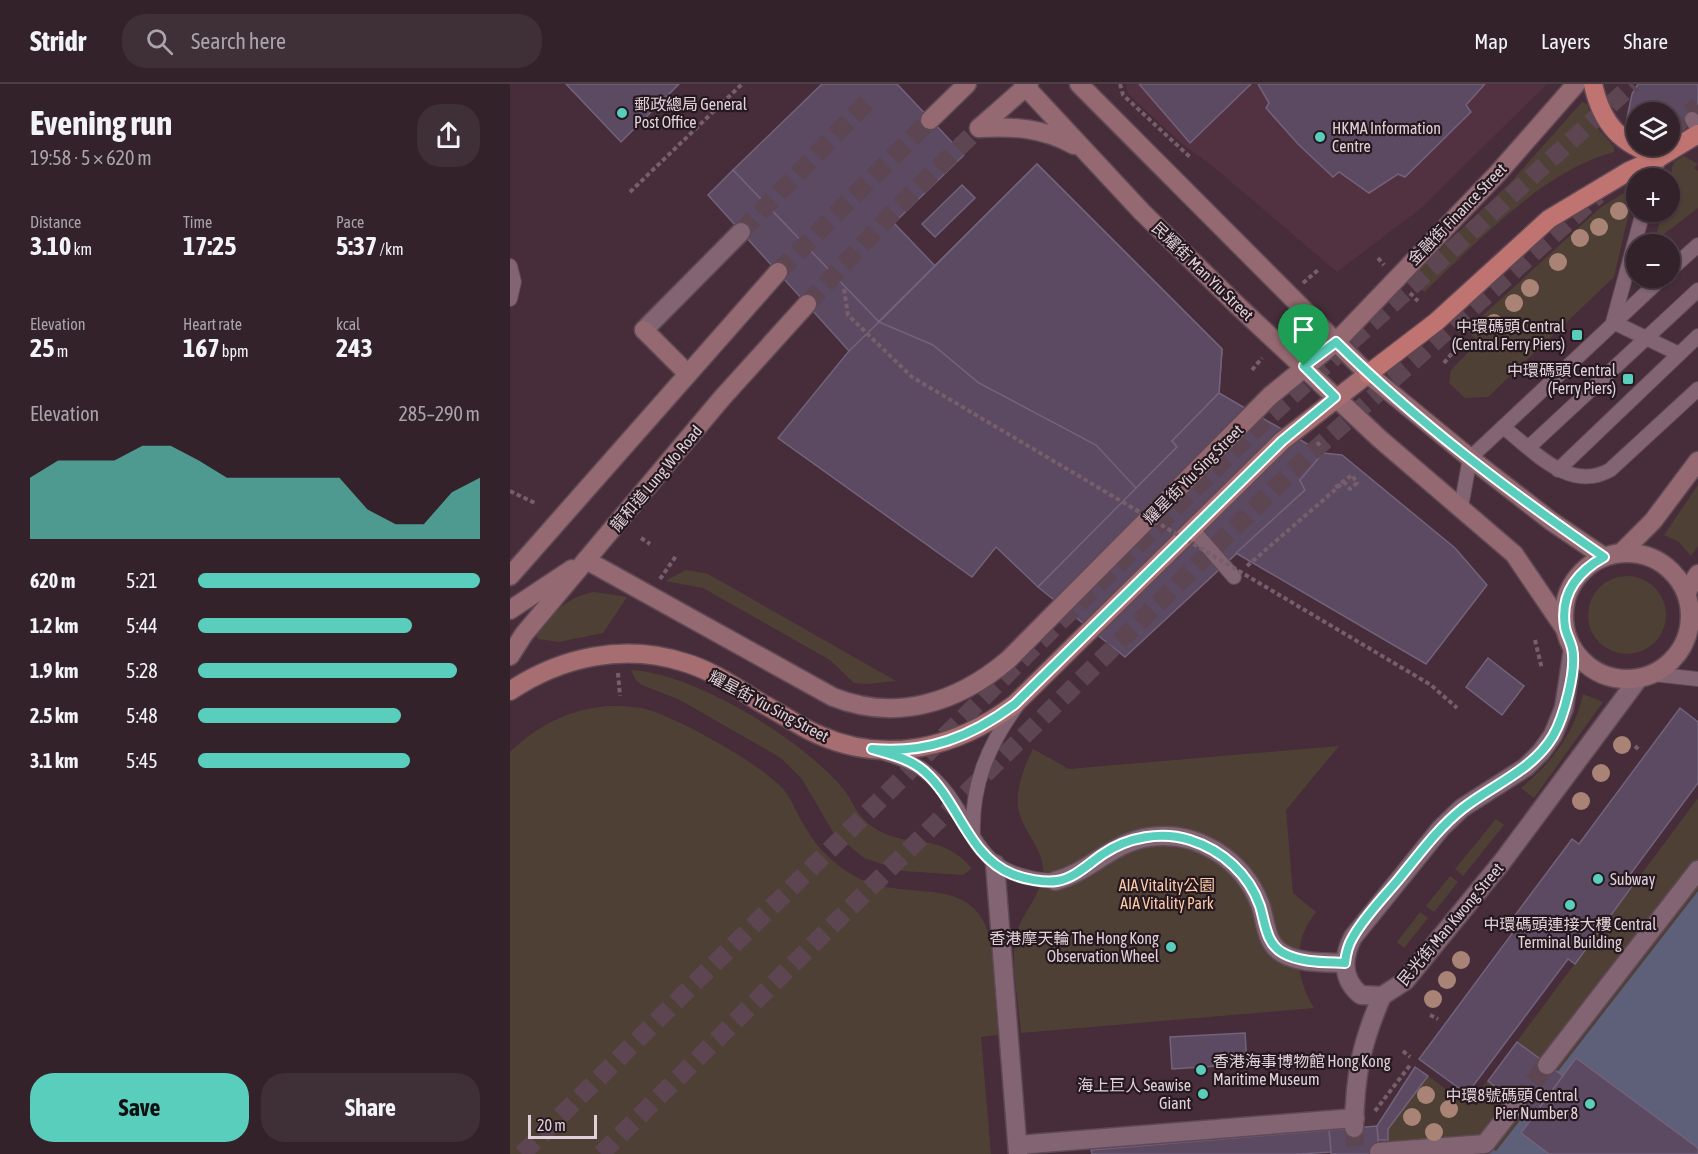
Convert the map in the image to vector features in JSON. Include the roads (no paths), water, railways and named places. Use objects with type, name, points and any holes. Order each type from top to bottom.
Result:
[{"type":"highway","points":[[1593,84],[1601,112],[1623,141],[1637,150],[1660,157]]},
{"type":"highway","points":[[1368,374],[1436,322],[1549,219],[1629,171],[1660,157],[1696,128]]},
{"type":"main road","points":[[930,120],[967,84]]},
{"type":"main road","points":[[1079,84],[1368,374],[1470,458],[1551,521],[1612,555],[1645,556],[1667,567],[1678,579],[1686,593],[1698,574]]},
{"type":"main road","name":"金融街 Finance Street","points":[[1336,342],[1498,173],[1576,84]]},
{"type":"main road","points":[[1026,85],[979,128],[1011,126],[1035,129],[1064,140],[1086,152]]},
{"type":"main road","name":"民耀街 Man Yiu Street","points":[[1026,85],[1150,221],[1380,439],[1514,554],[1565,629]]},
{"type":"main road","points":[[510,576],[778,272]]},
{"type":"main road","name":"龍和道 Lung Wo Road","points":[[510,657],[524,634],[722,398],[807,304]]},
{"type":"main road","points":[[644,330],[688,374]]},
{"type":"main road","name":"耀星街 Yiu Sing Street","points":[[586,560],[833,697],[851,704],[897,709],[940,701],[975,685],[1008,660],[1263,404],[1304,366],[1336,342]]},
{"type":"main road","name":"耀星街 Yiu Sing Street","points":[[510,691],[537,676],[580,660],[616,653],[649,654],[698,667],[817,734],[872,749],[908,750],[957,739],[986,725],[1027,692],[1299,425],[1368,374]]},
{"type":"main road","points":[[1645,676],[1616,678],[1599,673],[1584,663],[1573,649],[1565,629],[1564,611],[1567,594],[1576,578],[1588,566],[1612,555],[1653,521],[1698,461]]},
{"type":"main road","points":[[510,610],[586,560]]},
{"type":"main road","name":"民光街 Man Kwong Street","points":[[1645,676],[1669,663],[1681,648],[1689,621],[1686,593]]},
{"type":"street","points":[[644,330],[741,232]]},
{"type":"street","points":[[1055,881],[1074,875],[1105,853],[1136,839],[1161,836],[1186,839],[1218,852],[1243,875],[1260,904],[1270,940],[1282,953],[1305,960],[1345,963],[1349,945],[1360,925],[1441,828],[1462,808],[1519,771],[1541,752],[1553,735],[1564,708],[1573,649]]},
{"type":"street","name":"民光街 Man Kwong Street","points":[[1345,963],[1346,973],[1354,990],[1368,997],[1382,996],[1405,981],[1502,862],[1645,676]]},
{"type":"street","points":[[995,864],[1018,1149],[1355,1123],[1361,1048],[1382,996]]},
{"type":"street","points":[[1547,1065],[1698,870]]},
{"type":"street","points":[[1379,1152],[1485,1143],[1518,1103]]},
{"type":"lane","points":[[1656,168],[1660,157]]},
{"type":"lane","points":[[1613,322],[1640,222]]},
{"type":"lane","points":[[1680,261],[1698,245]]},
{"type":"lane","points":[[510,266],[514,282],[510,299]]},
{"type":"lane","points":[[1461,507],[1470,458],[1651,288]]},
{"type":"lane","points":[[1529,447],[1698,290]]},
{"type":"lane","points":[[1613,322],[1679,354]]},
{"type":"lane","points":[[1558,470],[1698,336]]},
{"type":"lane","points":[[1503,427],[1558,470],[1587,478],[1610,470],[1698,388]]},
{"type":"lane","points":[[1193,530],[1234,577]]},
{"type":"lane","points":[[1645,676],[1698,679]]},
{"type":"lane","points":[[973,838],[973,798],[982,767],[1001,729],[1027,692]]},
{"type":"lane","points":[[872,749],[911,762],[923,770],[942,789],[973,838],[995,864],[1013,874],[1055,881]]},
{"type":"water","points":[[1698,891],[1698,1154],[1487,1154],[1492,1148],[1496,1151]]},
{"type":"tunnel","points":[[522,1154],[1246,438],[1633,84]]},
{"type":"tunnel","points":[[741,232],[869,100]]},
{"type":"tunnel","points":[[1680,122],[1698,105]]},
{"type":"tunnel","points":[[778,272],[930,120]]},
{"type":"tunnel","points":[[807,304],[893,212],[979,128]]},
{"type":"tunnel","points":[[601,1154],[1300,463],[1598,195]]},
{"type":"tunnel","points":[[1517,1103],[1547,1065]]},
{"type":"tunnel","points":[[1354,1128],[1356,1154]]},
{"type":"place","name":"郵政總局 General Post Office","points":[[622,113]]},
{"type":"place","name":"HKMA Information Centre","points":[[1320,137]]},
{"type":"place","name":"中環碼頭 Central (Central Ferry Piers)","points":[[1577,335]]},
{"type":"place","name":"中環碼頭 Central (Ferry Piers)","points":[[1628,379]]},
{"type":"place","name":"Subway","points":[[1598,879]]},
{"type":"place","name":"中環碼頭連接大樓 Central Terminal Building","points":[[1570,905]]},
{"type":"place","name":"香港摩天輪 The Hong Kong Observation Wheel","points":[[1171,947]]},
{"type":"place","name":"香港海事博物館 Hong Kong Maritime Museum","points":[[1201,1070]]},
{"type":"place","name":"海上巨人 Seawise Giant","points":[[1203,1094]]},
{"type":"place","name":"中環8號碼頭 Central Pier Number 8","points":[[1590,1104]]},
{"type":"park label","name":"AIA Vitality公園 AIA Vitality Park","points":[[1167,894]]}]
